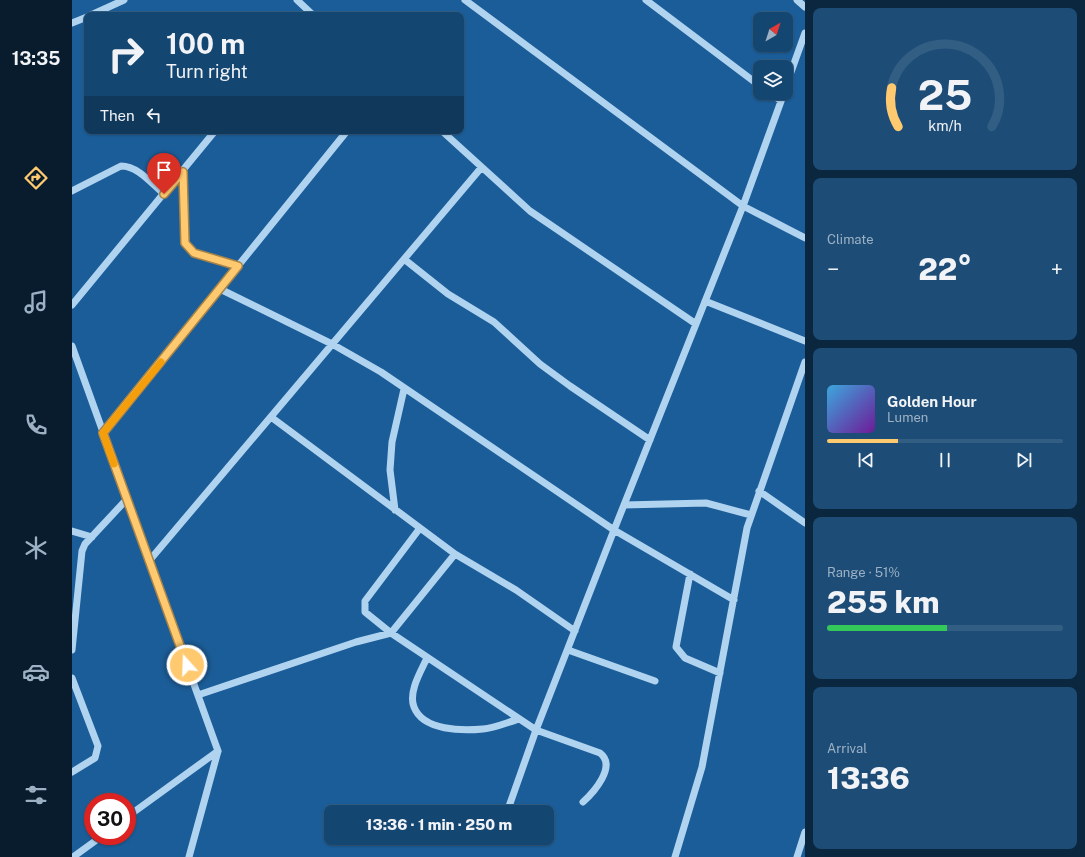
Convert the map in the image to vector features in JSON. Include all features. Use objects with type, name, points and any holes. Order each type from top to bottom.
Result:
[{"type":"street","points":[[98,12],[124,0]]},
{"type":"street","points":[[297,0],[308,12]]},
{"type":"street","points":[[465,0],[743,206],[805,238]]},
{"type":"street","points":[[646,0],[753,81]]},
{"type":"street","points":[[797,0],[805,7]]},
{"type":"street","points":[[72,23],[84,18]]},
{"type":"street","points":[[793,66],[805,33]]},
{"type":"street","points":[[509,805],[536,730],[743,206],[781,101]]},
{"type":"street","points":[[72,305],[183,172],[213,134]]},
{"type":"street","points":[[103,433],[345,134]]},
{"type":"street","points":[[445,134],[530,211],[555,230],[696,324]]},
{"type":"street","points":[[72,191],[121,166],[128,166],[139,172],[164,194]]},
{"type":"street","points":[[149,561],[481,168]]},
{"type":"street","points":[[183,172],[185,243],[194,253],[238,266]]},
{"type":"street","points":[[404,259],[448,294],[494,322],[540,364],[650,440]]},
{"type":"street","points":[[220,289],[332,344],[381,372],[614,530],[734,600]]},
{"type":"street","points":[[705,301],[805,341]]},
{"type":"street","points":[[72,346],[218,751],[189,857]]},
{"type":"street","points":[[72,368],[79,363]]},
{"type":"street","points":[[676,857],[702,767],[751,515],[804,367]]},
{"type":"street","points":[[395,510],[390,470],[392,442],[404,389]]},
{"type":"street","points":[[271,417],[455,554],[516,590],[575,631]]},
{"type":"street","points":[[759,491],[805,523]]},
{"type":"street","points":[[72,650],[82,551],[92,537],[127,499]]},
{"type":"street","points":[[624,505],[706,503],[751,515]]},
{"type":"street","points":[[420,528],[365,601],[365,612],[391,633],[427,658],[536,730],[600,753],[605,757],[607,762],[605,771],[595,791],[584,802]]},
{"type":"street","points":[[72,531],[92,537]]},
{"type":"street","points":[[198,695],[356,642],[391,633],[455,554]]},
{"type":"street","points":[[690,574],[676,647],[685,658],[720,673]]},
{"type":"street","points":[[568,650],[655,681]]},
{"type":"street","points":[[427,658],[416,679],[413,695],[413,707],[420,716],[430,723],[445,728],[485,729],[519,718]]},
{"type":"street","points":[[72,678],[98,746],[95,758],[72,772]]},
{"type":"street","points":[[136,811],[218,751]]},
{"type":"street","points":[[797,857],[805,832]]},
{"type":"street","points":[[73,857],[90,845]]},
{"type":"slow traffic","points":[[114,464],[103,433],[161,362]]},
{"type":"route","points":[[164,194],[183,172],[185,243],[194,253],[238,266],[103,433],[187,665]]}]
